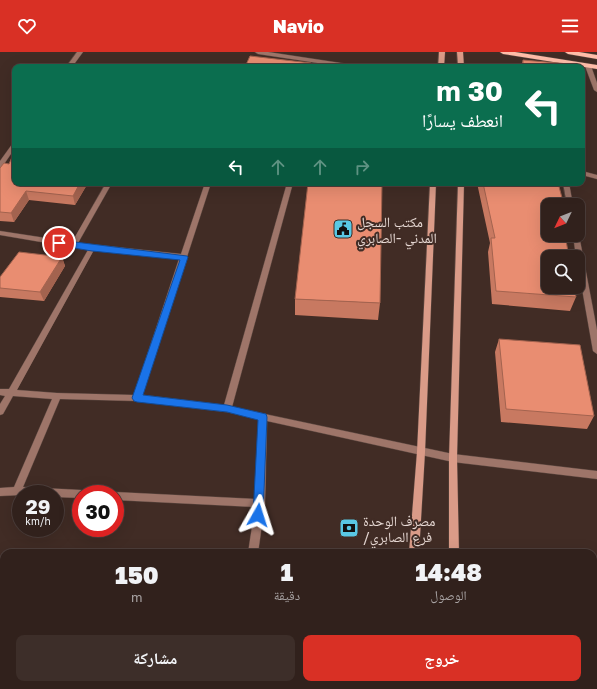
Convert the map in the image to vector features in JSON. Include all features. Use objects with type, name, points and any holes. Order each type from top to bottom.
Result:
[{"type":"main road","points":[[503,52],[576,64]]},
{"type":"main road","points":[[568,52],[597,57]]},
{"type":"main road","points":[[585,66],[597,67]]},
{"type":"street","points":[[71,64],[80,52]]},
{"type":"street","points":[[441,64],[442,52]]},
{"type":"street","points":[[460,52],[461,64]]},
{"type":"street","points":[[257,54],[321,64]]},
{"type":"street","points":[[588,66],[597,90]]},
{"type":"street","points":[[0,166],[12,148]]},
{"type":"street","points":[[585,174],[597,176]]},
{"type":"street","points":[[74,245],[107,186]]},
{"type":"street","points":[[137,398],[207,186]]},
{"type":"street","points":[[227,409],[289,186]]},
{"type":"street","points":[[414,549],[421,452],[433,186]]},
{"type":"street","points":[[454,549],[453,458],[461,186]]},
{"type":"street","points":[[567,186],[569,198]]},
{"type":"street","points":[[0,233],[92,248],[184,257]]},
{"type":"street","points":[[577,242],[597,351]]},
{"type":"street","points":[[0,412],[92,248]]},
{"type":"street","points":[[0,392],[57,396],[137,398],[227,409],[453,458],[597,475]]},
{"type":"street","points":[[20,485],[57,396]]},
{"type":"street","points":[[254,549],[260,503],[263,417]]},
{"type":"street","points":[[0,492],[12,491]]},
{"type":"street","points":[[124,496],[260,503]]},
{"type":"building","points":[[250,56],[311,63],[310,64],[246,64]]},
{"type":"building","points":[[523,60],[569,64],[523,64]]},
{"type":"building","points":[[12,157],[12,186],[78,186],[73,196],[26,191],[11,213],[0,212],[0,168],[4,163],[9,164]]},
{"type":"building","points":[[308,186],[382,186],[380,303],[295,299]]},
{"type":"building","points":[[484,186],[559,186],[562,198],[541,198],[541,242],[566,242],[568,250],[541,250],[541,294],[575,294],[576,297],[496,291],[491,238],[495,238]]},
{"type":"building","points":[[19,252],[62,257],[40,292],[0,288],[0,277]]},
{"type":"building","points":[[499,339],[580,345],[594,416],[506,409]]},
{"type":"place","name":"مكتب السجل المدني -الصابري","points":[[343,229]]},
{"type":"place","name":"مصرف الوحدة /فرع الصابري","points":[[349,528]]},
{"type":"route","points":[[59,243],[92,248],[184,257],[137,398],[227,409],[263,417],[260,503],[258,515]]}]
